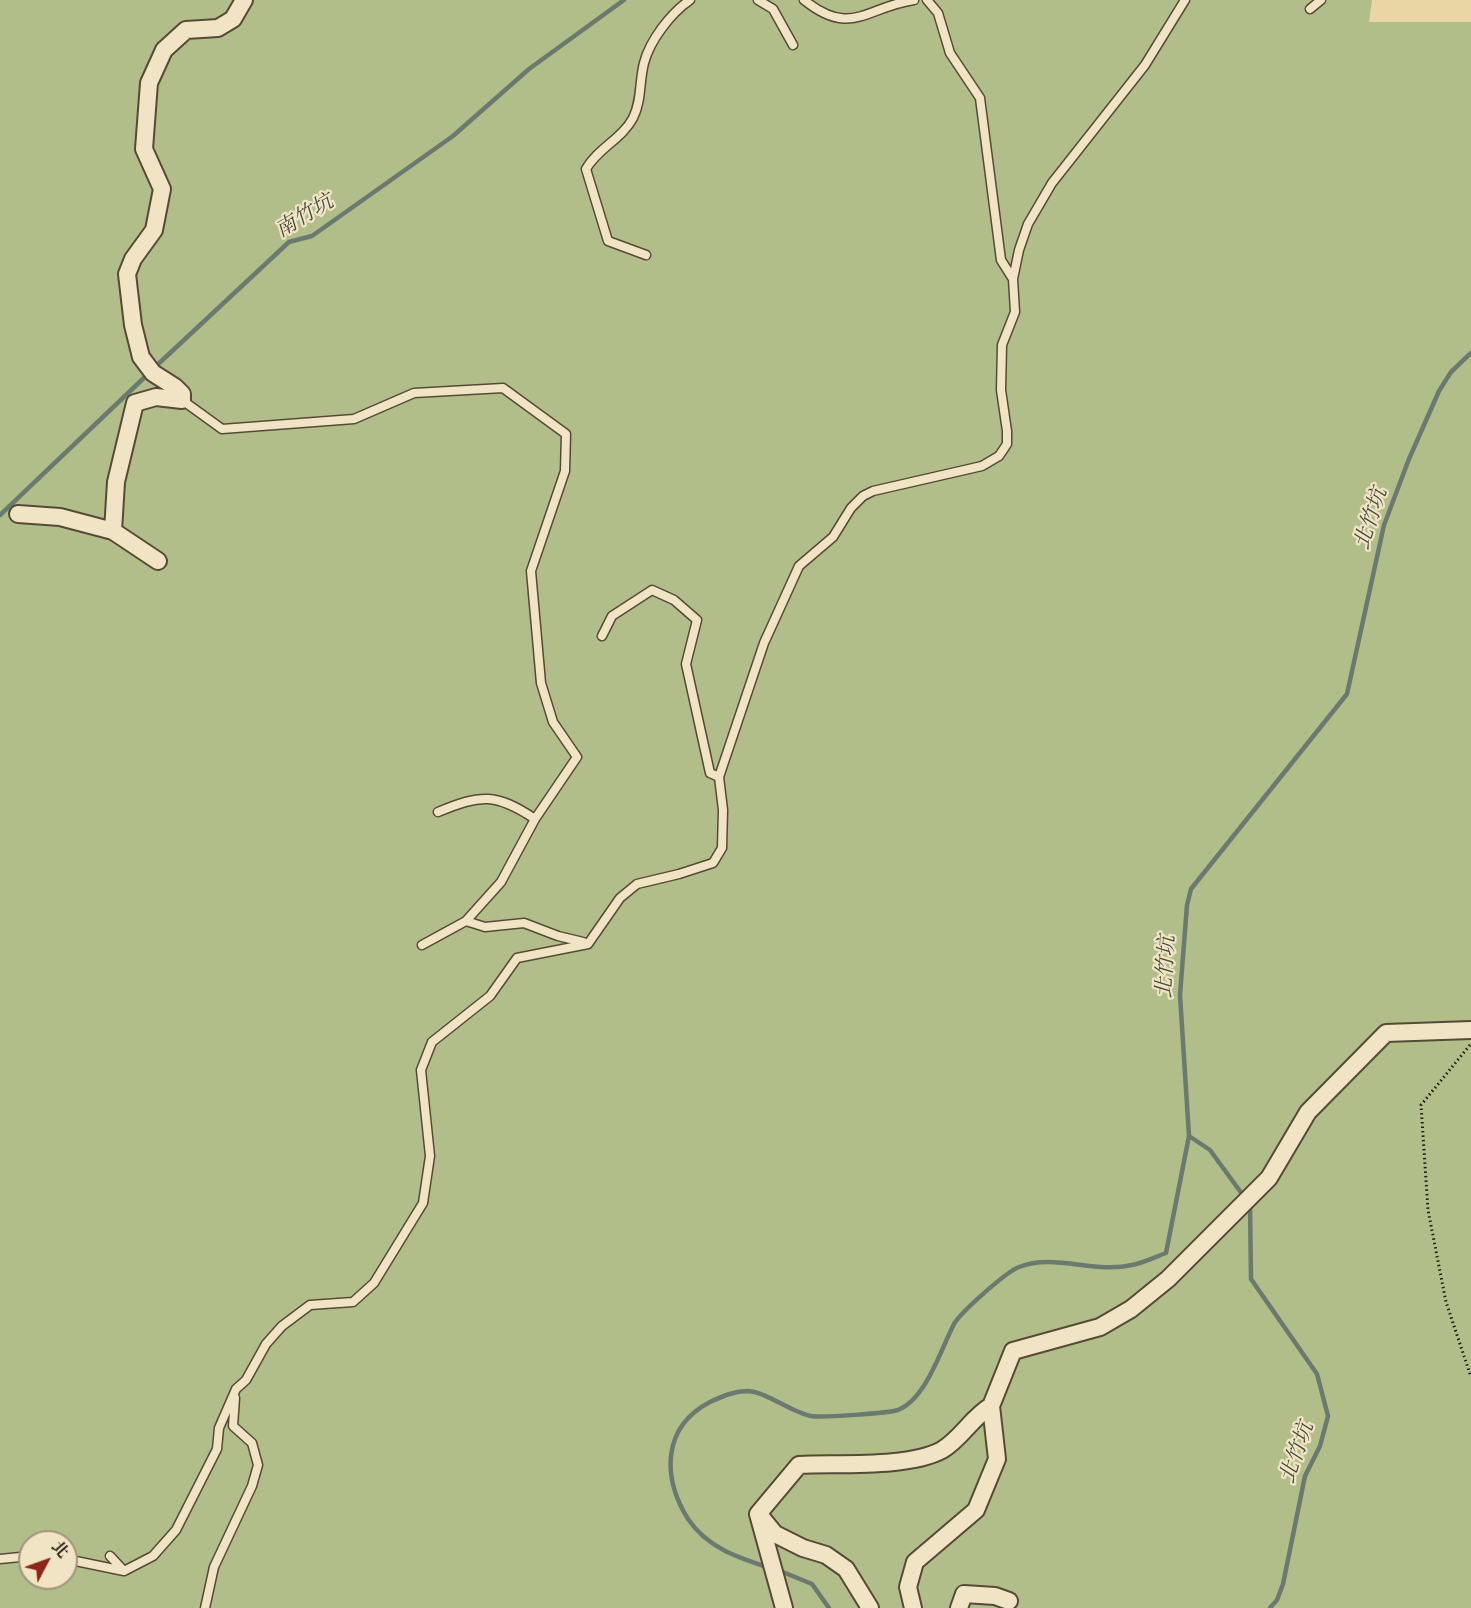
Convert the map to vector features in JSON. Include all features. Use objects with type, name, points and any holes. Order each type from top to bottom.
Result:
[{"type":"street","points":[[113,531],[116,482],[135,403],[156,397],[182,400],[182,394],[153,373],[141,357],[133,325],[127,274],[133,259],[154,230],[162,189],[144,149],[149,83],[164,50],[186,30],[218,28],[232,19],[244,0]]},
{"type":"street","points":[[18,514],[60,518],[113,531],[158,561]]},
{"type":"street","points":[[913,1608],[908,1587],[915,1562],[976,1510],[997,1459],[991,1406],[1012,1351],[1100,1326],[1131,1309],[1168,1279],[1269,1178],[1308,1112],[1386,1033],[1471,1030]]},
{"type":"street","points":[[758,1514],[799,1466],[919,1459],[945,1449],[982,1411],[991,1406]]},
{"type":"street","points":[[758,1514],[784,1608]]},
{"type":"street","points":[[758,1514],[776,1534],[803,1548],[826,1555],[846,1569],[870,1608]]},
{"type":"street","points":[[959,1608],[964,1594],[995,1596],[1009,1601]]},
{"type":"lane","points":[[646,255],[608,242],[586,169],[593,156],[619,136],[632,120],[640,102],[644,62],[662,29],[680,7],[690,0]]},
{"type":"lane","points":[[758,0],[773,9],[793,45]]},
{"type":"lane","points":[[804,0],[816,9],[839,20],[853,19],[914,0]]},
{"type":"lane","points":[[927,0],[938,13],[950,53],[980,98],[1001,260],[1013,279]]},
{"type":"lane","points":[[78,1561],[124,1571],[153,1556],[176,1530],[217,1449],[219,1428],[236,1389],[246,1380],[266,1344],[282,1326],[310,1305],[353,1302],[374,1283],[423,1203],[430,1156],[421,1070],[432,1042],[490,996],[518,958],[588,944],[620,897],[637,884],[680,874],[713,863],[722,848],[723,810],[719,777],[764,643],[799,566],[833,537],[851,508],[863,496],[873,491],[982,466],[999,456],[1006,444],[1001,390],[1002,345],[1015,312],[1013,279],[1018,250],[1028,224],[1052,183],[1145,65],[1185,0]]},
{"type":"lane","points":[[1310,9],[1321,0]]},
{"type":"lane","points":[[182,400],[222,429],[354,419],[414,393],[503,388],[567,434],[565,471],[531,571],[541,683],[554,722],[577,758],[535,819],[501,882],[466,921],[422,945]]},
{"type":"lane","points":[[602,636],[612,616],[652,590],[674,600],[697,620],[686,664],[710,773],[719,777]]},
{"type":"lane","points":[[438,812],[472,798],[509,802],[535,819]]},
{"type":"lane","points":[[466,921],[485,927],[524,923],[588,944]]},
{"type":"lane","points":[[233,1426],[236,1389]]},
{"type":"lane","points":[[205,1608],[214,1567],[252,1486],[258,1465],[252,1443],[233,1426],[219,1428]]},
{"type":"lane","points":[[111,1556],[124,1571]]},
{"type":"lane","points":[[0,1559],[18,1557]]},
{"type":"path","points":[[1471,1044],[1421,1105],[1428,1210],[1446,1302],[1471,1377]]},
{"type":"green space","points":[[0,0],[1372,0],[1369,22],[1471,22],[1471,1608],[0,1608]]},
{"type":"waterway","name":"南竹坑","points":[[154,368],[289,242],[312,236],[453,136],[529,69],[624,0]]},
{"type":"waterway","name":"北竹坑","points":[[1245,1198],[1210,1150],[1189,1136],[1180,995],[1187,905],[1191,889],[1347,694],[1384,525],[1409,459],[1439,391],[1451,372],[1471,353]]},
{"type":"waterway","name":"南竹坑","points":[[0,515],[148,374]]},
{"type":"waterway","points":[[767,1567],[733,1555],[713,1544],[696,1529],[680,1503],[674,1487],[671,1454],[675,1439],[694,1412],[724,1396],[748,1391],[763,1395],[811,1416],[855,1415],[898,1410],[908,1404],[925,1385],[958,1318],[1013,1270],[1032,1263],[1046,1262],[1118,1267],[1140,1263],[1166,1253],[1189,1136]]},
{"type":"waterway","name":"北竹坑","points":[[1250,1205],[1251,1279],[1317,1374],[1328,1416],[1320,1446],[1305,1476],[1283,1584],[1277,1600],[1270,1608]]},
{"type":"waterway","points":[[778,1570],[812,1584],[829,1608]]}]
